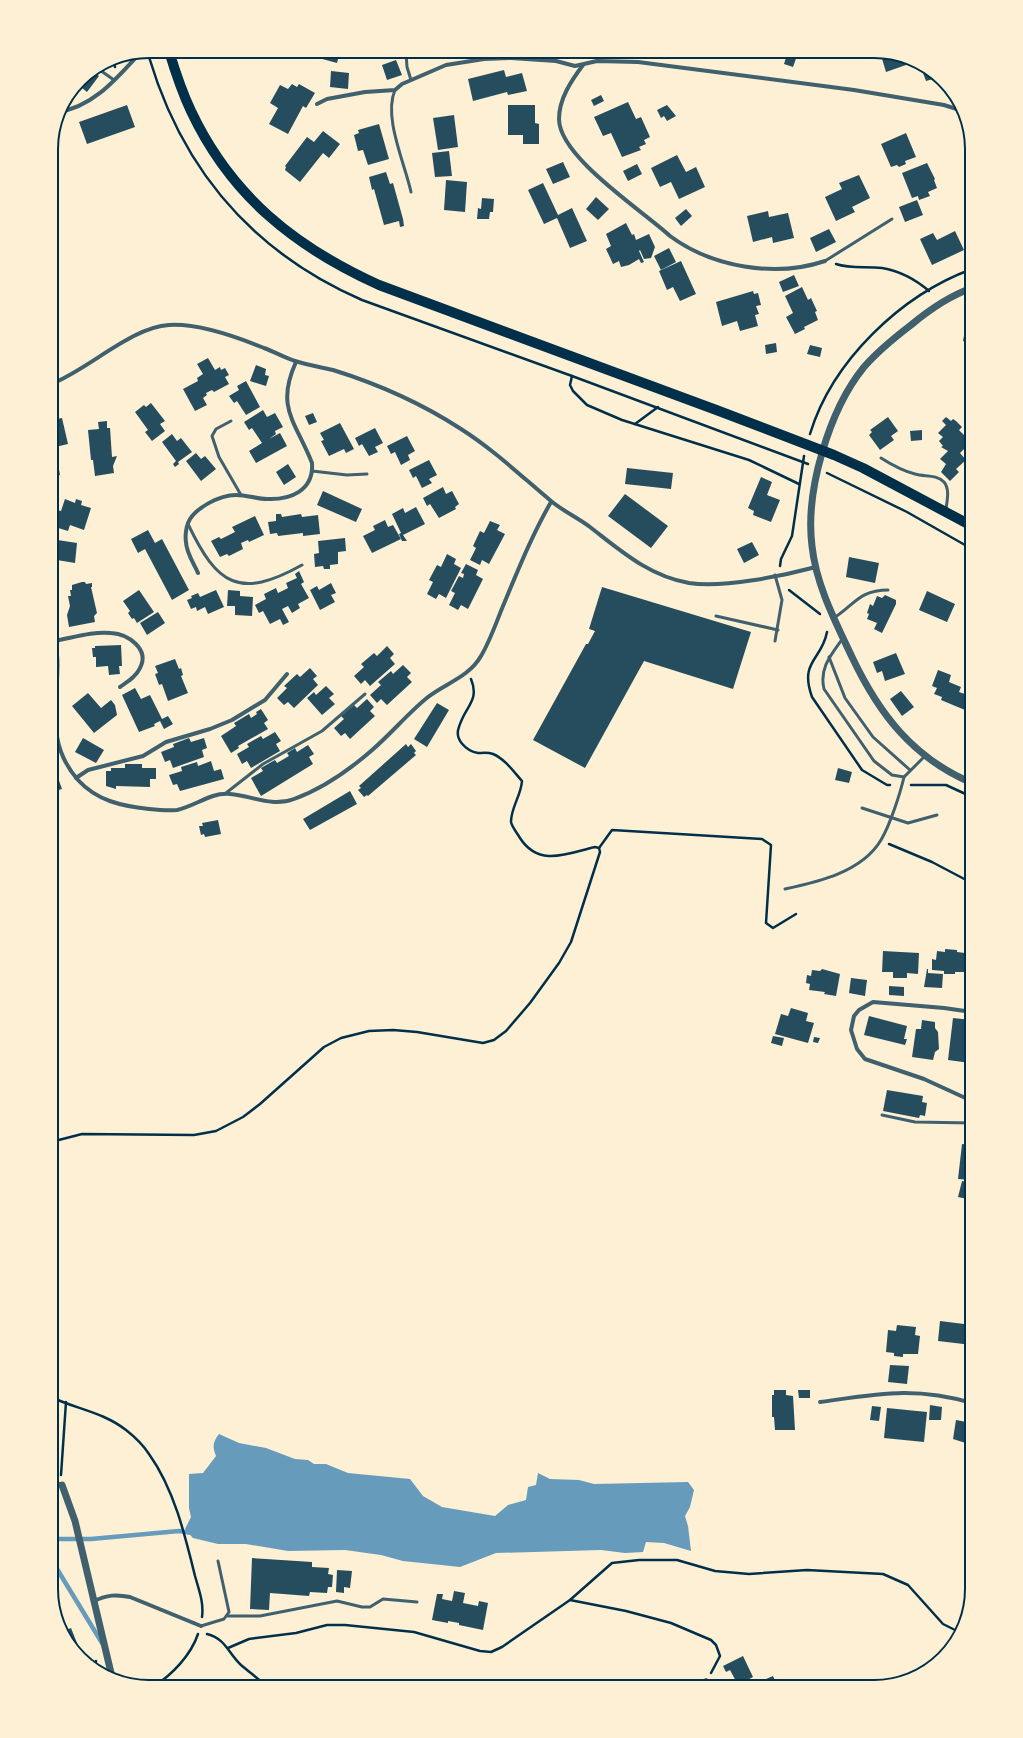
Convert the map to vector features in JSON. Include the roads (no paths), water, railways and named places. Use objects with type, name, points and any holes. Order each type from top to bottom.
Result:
[{"type":"main road","points":[[172,58],[191,111],[206,138],[227,170],[249,197],[277,223],[303,244],[327,259],[386,287],[834,455],[863,468],[965,522]]},
{"type":"street","points":[[317,104],[327,99],[365,92],[395,90],[411,80],[446,66],[484,59],[511,58],[556,61],[575,66],[603,60],[645,63],[854,90],[944,105],[956,109]]},
{"type":"street","points":[[67,110],[77,108],[89,102],[114,80],[134,60]]},
{"type":"street","points":[[584,65],[571,81],[562,100],[559,120],[564,139],[587,166],[670,236],[682,245],[706,257],[749,266],[800,268],[825,261]]},
{"type":"street","points":[[965,291],[941,303],[925,314],[876,354],[856,378],[840,406],[829,430],[816,480],[811,518],[811,544],[834,618],[873,699],[900,733],[925,756],[965,780]]},
{"type":"street","points":[[58,380],[81,369],[139,334],[158,326],[169,325],[199,328],[217,332],[262,347],[296,362],[333,371],[382,387],[441,416],[491,449],[551,502],[590,527],[622,553],[663,576],[705,584],[742,581],[817,567]]},
{"type":"street","points":[[198,573],[185,543],[188,524],[200,508],[224,497],[241,495],[266,500],[295,495],[301,492],[308,483],[312,471],[309,456],[287,404],[288,383],[296,362]]},
{"type":"street","points":[[58,745],[60,753],[76,778],[93,793],[122,806],[174,810],[226,793],[268,803],[280,803],[306,794],[361,760],[429,696],[468,671],[480,658],[528,547],[551,502]]},
{"type":"street","points":[[58,638],[110,632],[121,634],[135,642],[142,654],[140,668],[134,677],[120,687]]},
{"type":"street","points":[[58,660],[58,672]]},
{"type":"street","points":[[76,778],[88,770],[143,756],[166,742],[210,729],[232,720],[265,700],[287,674]]},
{"type":"street","points":[[965,1011],[873,1002],[859,1010],[854,1016],[851,1030],[857,1049],[865,1060],[924,1079],[965,1098]]},
{"type":"street","points":[[820,1402],[900,1392],[931,1394],[965,1402]]},
{"type":"street","points":[[58,1484],[62,1485],[74,1521],[111,1672]]},
{"type":"street","points":[[94,1601],[105,1596],[118,1594],[130,1597],[201,1626]]},
{"type":"lane","points":[[406,58],[407,67],[411,80]]},
{"type":"lane","points":[[102,71],[114,80]]},
{"type":"lane","points":[[395,90],[391,104],[393,126],[411,192]]},
{"type":"lane","points":[[825,261],[892,219]]},
{"type":"lane","points":[[231,420],[216,430],[212,436],[220,457],[241,495]]},
{"type":"lane","points":[[882,458],[897,468],[917,475],[938,478],[945,483],[948,490],[946,511]]},
{"type":"lane","points":[[312,471],[346,475],[367,474]]},
{"type":"lane","points":[[188,524],[206,558],[216,570],[235,581],[246,584],[258,584],[302,564]]},
{"type":"lane","points":[[775,575],[782,600],[775,641]]},
{"type":"lane","points":[[834,618],[865,594],[877,590],[888,590]]},
{"type":"lane","points":[[716,616],[778,630]]},
{"type":"lane","points":[[843,638],[825,664],[822,679],[824,689],[874,761],[892,775],[904,776]]},
{"type":"lane","points":[[829,657],[845,698],[872,737],[910,770]]},
{"type":"lane","points":[[226,793],[263,764],[322,731],[365,694]]},
{"type":"lane","points":[[785,889],[822,881],[868,857],[881,840],[904,776],[925,756]]},
{"type":"lane","points":[[862,808],[908,823],[937,815]]},
{"type":"lane","points":[[882,1115],[916,1122],[965,1123]]},
{"type":"lane","points":[[218,1561],[229,1612],[228,1616]]},
{"type":"lane","points":[[201,1626],[216,1623],[228,1616],[260,1616],[337,1601],[362,1607],[370,1607],[383,1599],[417,1602]]},
{"type":"water","points":[[219,1434],[239,1443],[266,1448],[295,1459],[308,1460],[314,1464],[326,1464],[348,1473],[410,1479],[423,1496],[442,1507],[495,1516],[508,1505],[526,1500],[528,1487],[536,1485],[538,1473],[550,1479],[579,1480],[594,1484],[688,1482],[694,1490],[690,1507],[685,1516],[688,1526],[691,1551],[664,1543],[646,1542],[643,1552],[625,1553],[601,1550],[496,1553],[460,1567],[403,1561],[381,1555],[345,1550],[288,1551],[246,1544],[218,1544],[193,1538],[185,1529],[191,1517],[189,1508],[189,1474],[203,1473],[216,1456],[214,1444],[215,1439]]},
{"type":"waterway","points":[[58,1539],[91,1539],[179,1531],[192,1533]]},
{"type":"waterway","points":[[58,1571],[102,1643]]}]
